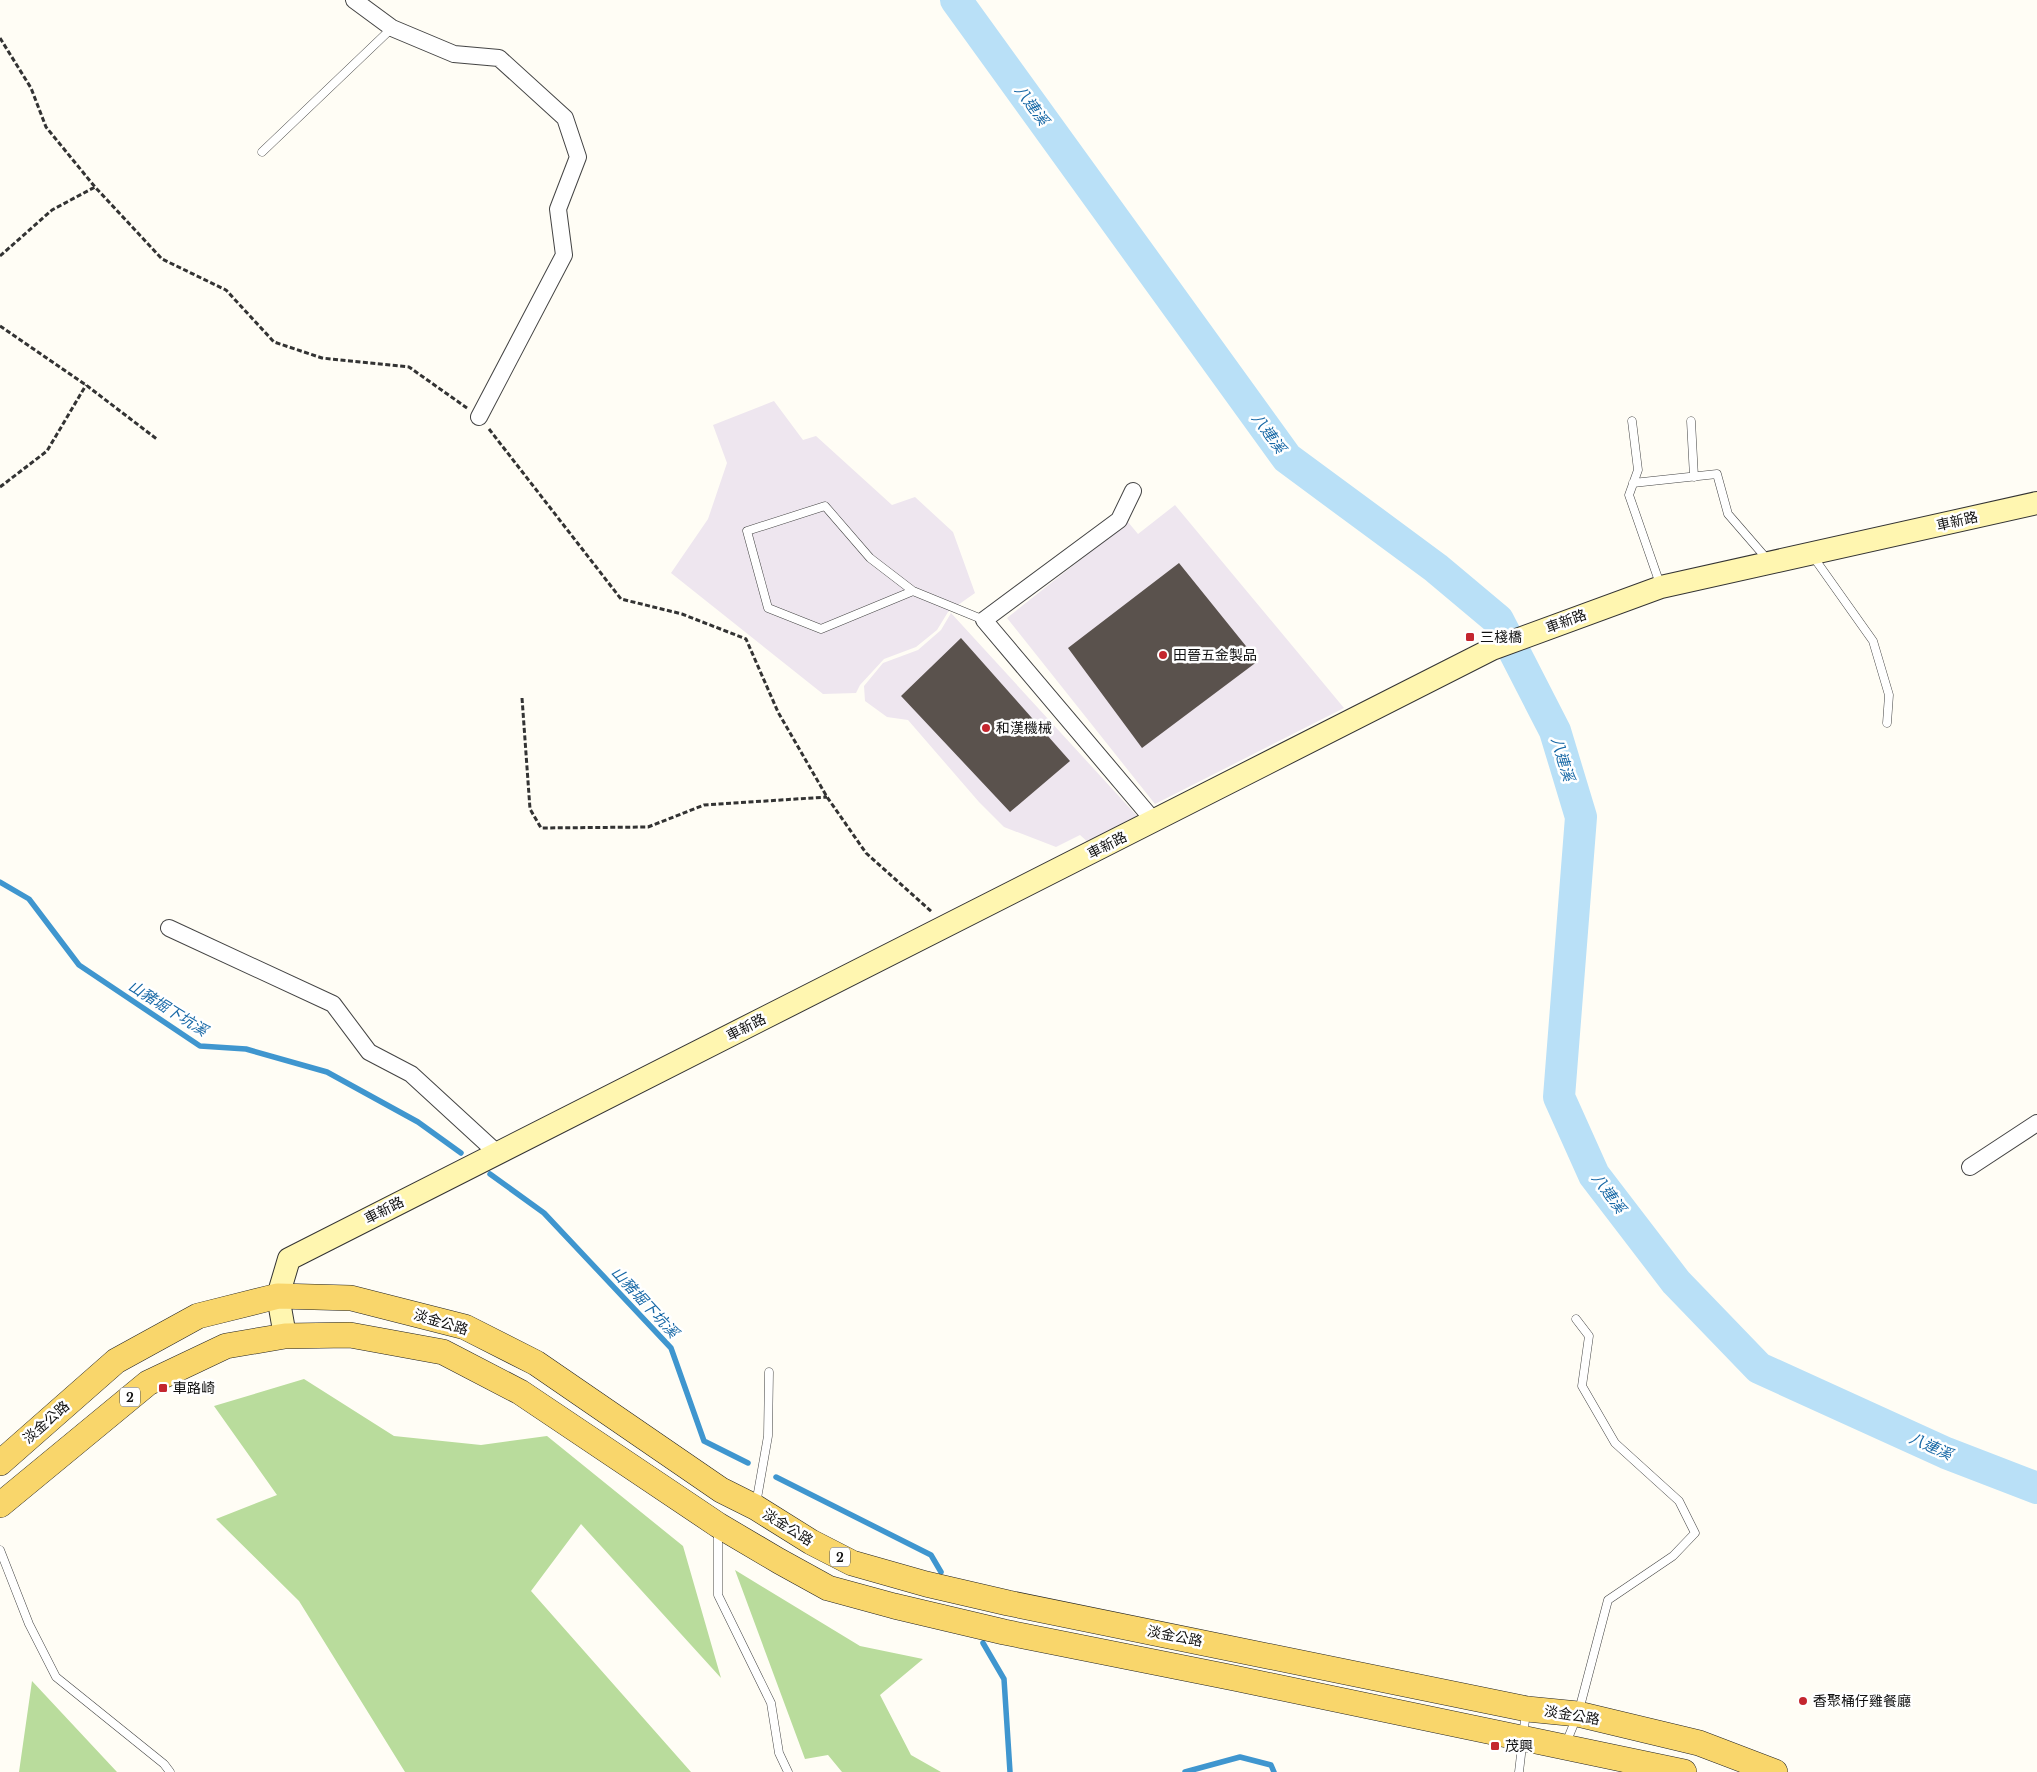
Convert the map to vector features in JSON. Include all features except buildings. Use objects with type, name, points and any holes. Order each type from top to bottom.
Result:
[{"type":"main road","name":"淡金公路","points":[[0,1463],[116,1361],[198,1316],[278,1296],[351,1298],[465,1327],[536,1363],[721,1490],[755,1507],[811,1542],[852,1563],[926,1584],[1008,1603],[1527,1709],[1578,1714],[1700,1744],[1775,1772]]},
{"type":"main road","name":"淡金公路","points":[[0,1505],[148,1383],[226,1346],[285,1336],[350,1335],[443,1352],[520,1392],[718,1525],[828,1588],[1004,1632],[1684,1772]]},
{"type":"street","points":[[354,0],[392,28],[454,54],[499,58],[565,118],[578,156],[558,209],[564,255],[479,417]]},
{"type":"street","points":[[1133,491],[1119,520],[984,620],[1154,821]]},
{"type":"street","name":"車新路","points":[[285,1336],[278,1296],[289,1259],[1492,649],[1661,587],[2037,503]]},
{"type":"street","points":[[169,928],[333,1004],[368,1052],[411,1074],[497,1153]]},
{"type":"street","points":[[1970,1167],[2037,1123]]},
{"type":"lane","points":[[262,152],[392,28]]},
{"type":"lane","points":[[1632,421],[1638,470],[1629,494],[1661,587]]},
{"type":"lane","points":[[1691,421],[1694,477]]},
{"type":"lane","points":[[1633,483],[1717,474],[1728,514],[1770,562]]},
{"type":"lane","points":[[912,591],[821,629],[768,608],[747,531],[825,506],[870,558],[912,591],[984,620]]},
{"type":"lane","points":[[1811,554],[1873,641],[1889,695],[1887,723]]},
{"type":"lane","points":[[1565,1747],[1578,1714],[1608,1600],[1673,1556],[1695,1533],[1679,1501],[1615,1442],[1582,1386],[1589,1336],[1576,1319]]},
{"type":"lane","points":[[755,1507],[768,1436],[769,1372]]},
{"type":"lane","points":[[718,1525],[718,1594],[771,1703],[779,1753],[788,1772]]},
{"type":"lane","points":[[0,1550],[29,1624],[56,1677],[164,1764],[170,1772]]},
{"type":"lane","points":[[1519,1772],[1527,1709]]},
{"type":"path","points":[[0,38],[31,88],[46,127],[95,187],[162,259],[226,290],[274,342],[322,358],[409,367],[479,417],[621,599],[682,614],[746,639],[778,712],[827,797],[866,853],[948,926]]},
{"type":"path","points":[[0,256],[52,210],[95,187]]},
{"type":"path","points":[[0,326],[86,385],[158,440]]},
{"type":"path","points":[[0,487],[46,451],[86,385]]},
{"type":"path","points":[[522,698],[530,809],[541,828],[648,827],[704,805],[827,797]]},
{"type":"shaded area","points":[[774,401],[803,440],[816,436],[892,505],[915,497],[953,532],[975,593],[948,612],[937,630],[916,647],[884,659],[860,685],[856,693],[823,694],[671,573],[708,519],[727,463],[713,425]]},
{"type":"shaded area","points":[[1175,505],[1344,708],[1155,804],[1007,618],[1128,522],[1138,534]]},
{"type":"shaded area","points":[[951,613],[1138,817],[1090,844],[1080,835],[1056,847],[1004,827],[979,802],[908,720],[887,717],[865,701],[864,686],[883,663],[918,650],[941,630]]},
{"type":"green space","points":[[304,1379],[394,1436],[481,1445],[547,1436],[683,1546],[721,1678],[581,1524],[531,1591],[691,1772],[405,1772],[299,1601],[216,1519],[277,1495],[214,1406]]},
{"type":"green space","points":[[735,1570],[860,1646],[923,1659],[880,1695],[911,1755],[941,1772],[842,1772],[828,1755],[805,1759]]},
{"type":"green space","points":[[32,1681],[117,1772],[19,1772]]},
{"type":"waterway","name":"八連溪","points":[[956,0],[1287,458],[1436,568],[1498,620],[1555,731],[1581,817],[1559,1097],[1594,1175],[1676,1282],[1759,1368],[1946,1453],[2037,1488]]},
{"type":"waterway","name":"山豬堀下坑溪","points":[[0,882],[29,899],[79,965],[200,1046],[246,1049],[327,1072],[418,1122],[461,1153]]},
{"type":"waterway","name":"山豬堀下坑溪","points":[[490,1174],[544,1213],[671,1348],[704,1441],[748,1463]]},
{"type":"waterway","name":"山豬堀下坑溪","points":[[776,1477],[931,1555],[941,1572]]},
{"type":"waterway","name":"山豬堀下坑溪","points":[[983,1643],[1004,1679],[1010,1772]]},
{"type":"waterway","name":"山豬堀下坑溪","points":[[1185,1772],[1240,1757],[1271,1765],[1274,1772]]},
{"type":"place","name":"三棧橋","points":[[1470,637]]},
{"type":"place","name":"田晉五金製品","points":[[1163,655]]},
{"type":"place","name":"和漢機械","points":[[986,728]]},
{"type":"place","name":"車路崎","points":[[163,1388]]},
{"type":"place","name":"香聚桶仔雞餐廳","points":[[1803,1701]]},
{"type":"place","name":"茂興","points":[[1495,1746]]}]
